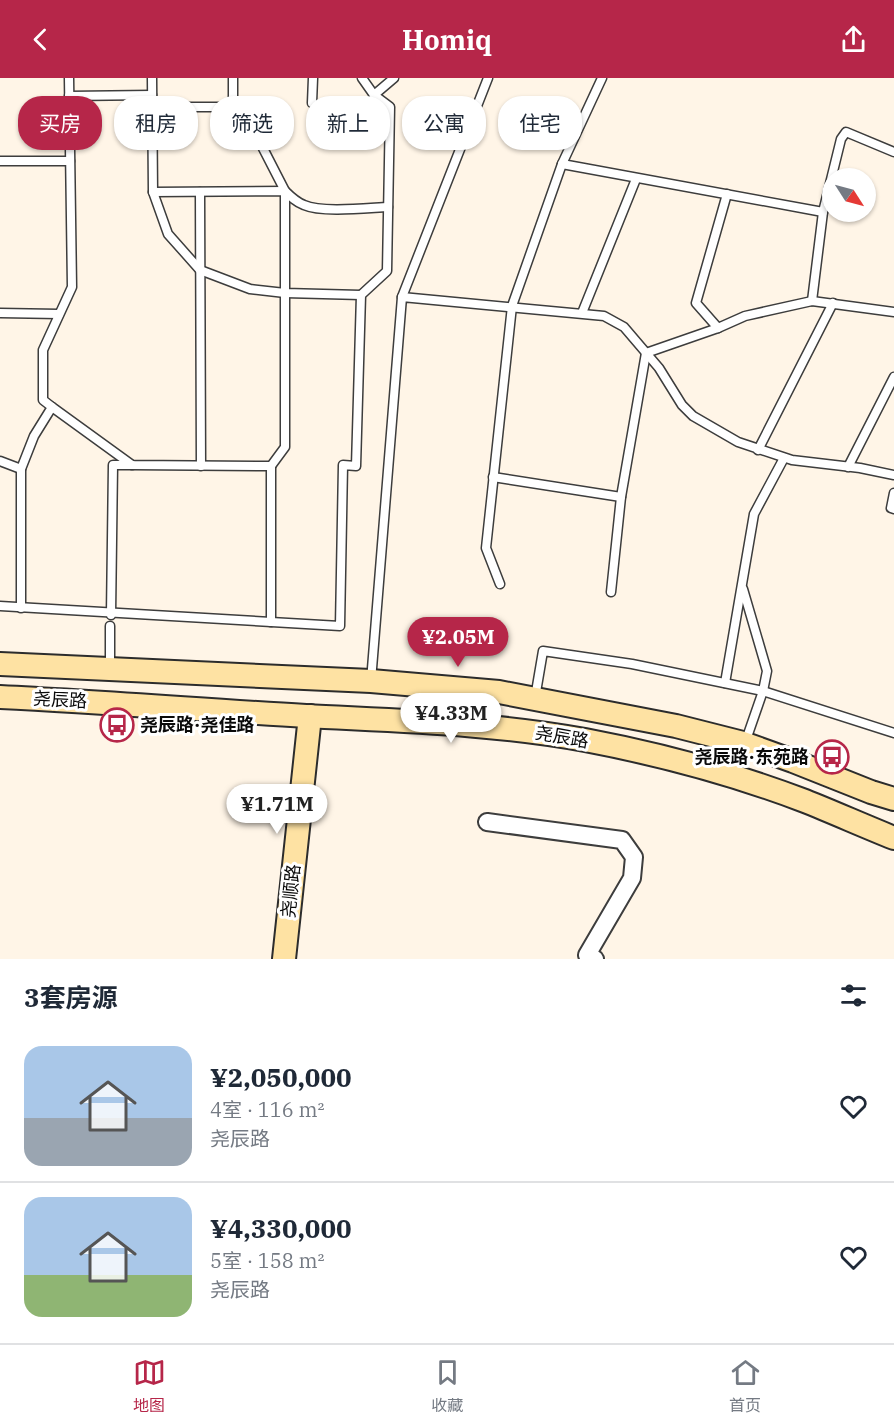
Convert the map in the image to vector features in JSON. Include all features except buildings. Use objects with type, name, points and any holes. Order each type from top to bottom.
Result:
[{"type":"main road","name":"尧辰路","points":[[0,664],[371,681],[498,692],[676,726],[745,743],[894,799]]},
{"type":"main road","name":"尧辰路","points":[[0,697],[310,716],[397,719],[517,729],[586,740],[736,777],[805,801],[894,838]]},
{"type":"main road","name":"尧顺路","points":[[284,959],[310,716]]},
{"type":"street","points":[[487,822],[622,840],[634,857],[632,878],[588,955],[595,959]]},
{"type":"lane","points":[[69,78],[69,96],[152,95],[152,78]]},
{"type":"lane","points":[[233,78],[233,96]]},
{"type":"lane","points":[[312,96],[313,78]]},
{"type":"lane","points":[[153,150],[153,192],[168,234],[200,270],[250,289],[285,293],[361,295],[387,271],[390,107],[374,95],[362,78]]},
{"type":"lane","points":[[374,95],[394,78]]},
{"type":"lane","points":[[371,681],[402,297],[488,78]]},
{"type":"lane","points":[[500,584],[486,548],[512,306],[562,164],[602,78]]},
{"type":"lane","points":[[834,168],[841,139],[846,132],[894,152]]},
{"type":"lane","points":[[70,150],[72,287],[43,350],[44,400],[132,465]]},
{"type":"lane","points":[[264,150],[285,191],[295,201],[305,206],[388,207]]},
{"type":"lane","points":[[0,161],[70,161]]},
{"type":"lane","points":[[562,164],[822,212]]},
{"type":"lane","points":[[582,313],[636,179]]},
{"type":"lane","points":[[153,192],[285,191]]},
{"type":"lane","points":[[271,622],[271,466],[285,447],[285,191]]},
{"type":"lane","points":[[200,192],[201,466]]},
{"type":"lane","points":[[718,328],[696,303],[727,194]]},
{"type":"lane","points":[[812,302],[822,220]]},
{"type":"lane","points":[[0,606],[110,618],[340,626],[342,465],[356,466],[361,295]]},
{"type":"lane","points":[[402,297],[604,316],[624,327],[659,368],[682,405],[693,416],[738,442],[784,458],[894,475]]},
{"type":"lane","points":[[646,353],[745,316],[812,302],[894,312]]},
{"type":"lane","points":[[758,450],[833,303]]},
{"type":"lane","points":[[0,313],[59,314]]},
{"type":"lane","points":[[611,592],[621,497],[646,353]]},
{"type":"lane","points":[[848,467],[894,377]]},
{"type":"lane","points":[[21,608],[21,469],[34,436],[52,407]]},
{"type":"lane","points":[[725,682],[754,514],[784,458]]},
{"type":"lane","points":[[0,461],[21,469]]},
{"type":"lane","points":[[110,669],[113,465],[271,466]]},
{"type":"lane","points":[[494,477],[621,497]]},
{"type":"lane","points":[[894,493],[891,508],[894,509]]},
{"type":"lane","points":[[742,585],[767,671],[763,691],[745,743]]},
{"type":"lane","points":[[535,698],[543,651],[632,664],[725,682],[763,691],[894,734]]},
{"type":"place","name":"尧辰路·尧佳路","points":[[117,725]]},
{"type":"place","name":"尧辰路·东苑路","points":[[832,757]]}]
